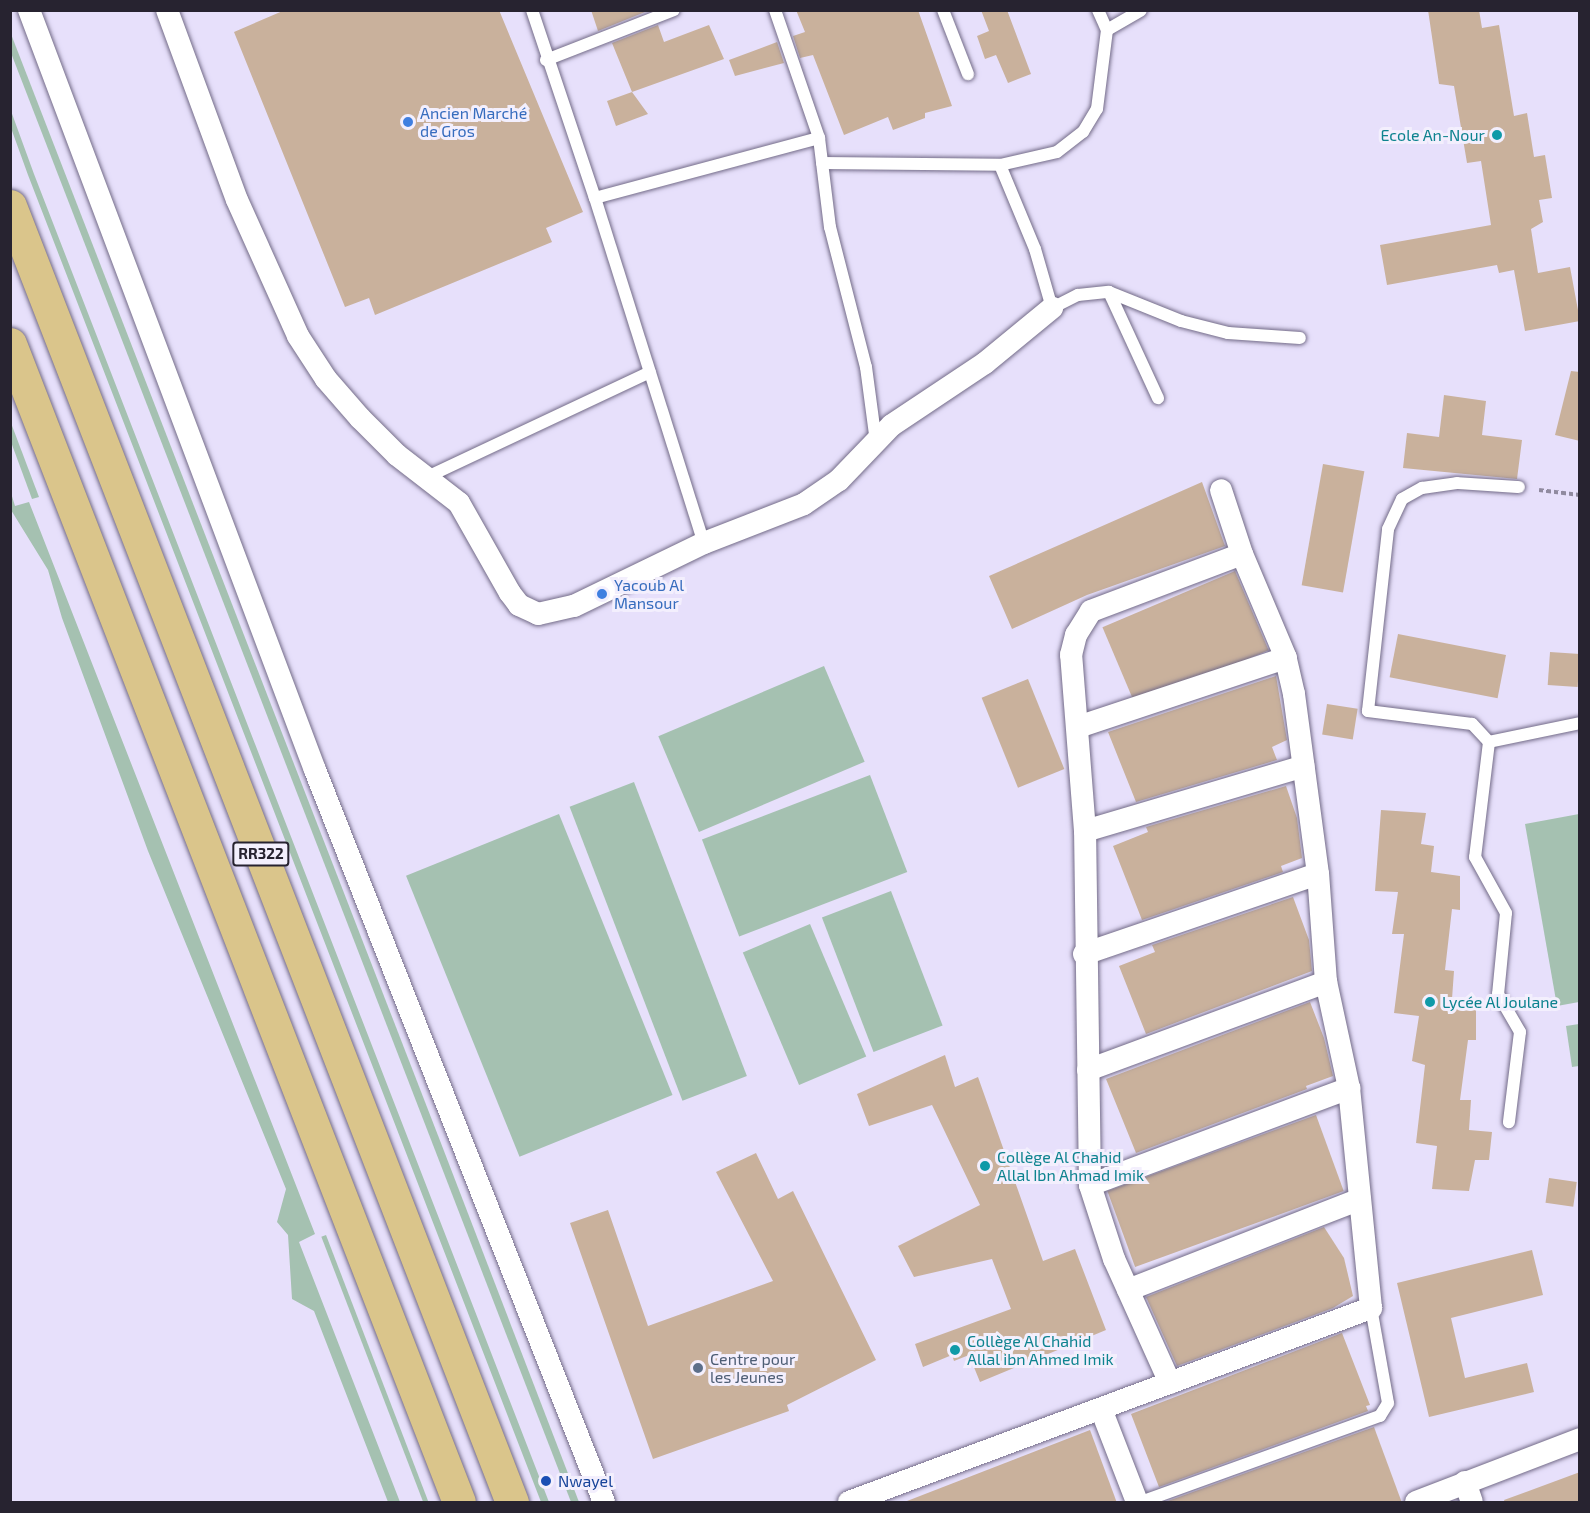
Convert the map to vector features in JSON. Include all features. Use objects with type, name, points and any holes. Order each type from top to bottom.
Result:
[{"type":"main road","name":"RR322","points":[[10,206],[512,1503]]},
{"type":"main road","name":"RR322","points":[[10,344],[459,1503]]},
{"type":"street","points":[[29,10],[315,770],[604,1503]]},
{"type":"street","points":[[167,10],[237,200],[298,336],[326,379],[360,417],[397,454],[429,476],[459,503],[519,605],[538,614],[574,606],[704,543],[804,504],[839,480],[900,419],[985,363],[1052,308]]},
{"type":"street","points":[[849,1503],[906,1493],[1101,1409],[1371,1308],[1349,1088],[1326,982],[1318,874],[1304,766],[1286,658],[1242,554],[1221,490]]},
{"type":"street","points":[[1170,1383],[1101,1226],[1089,1185],[1086,1128],[1089,1070],[1084,954],[1085,831],[1071,655],[1076,635],[1091,611],[1242,554]]},
{"type":"street","points":[[1078,727],[1286,658]]},
{"type":"street","points":[[1085,831],[1304,766]]},
{"type":"street","points":[[1084,954],[1318,874]]},
{"type":"street","points":[[1089,1070],[1326,982]]},
{"type":"street","points":[[1089,1185],[1349,1088]]},
{"type":"street","points":[[1128,1290],[1360,1199]]},
{"type":"street","points":[[1101,1409],[1139,1503]]},
{"type":"street","points":[[1416,1503],[1468,1492],[1580,1439]]},
{"type":"lane","points":[[532,10],[546,60],[596,198],[704,543]]},
{"type":"lane","points":[[546,60],[674,10]]},
{"type":"lane","points":[[775,10],[819,138],[830,227],[866,367],[876,442]]},
{"type":"lane","points":[[944,10],[968,74]]},
{"type":"lane","points":[[822,163],[1000,165],[1058,152],[1083,132],[1097,109],[1107,30],[1098,10]]},
{"type":"lane","points":[[1107,30],[1141,10]]},
{"type":"lane","points":[[596,198],[819,138]]},
{"type":"lane","points":[[1000,165],[1035,249],[1052,308],[1078,295],[1109,292],[1181,321],[1228,333],[1300,338]]},
{"type":"lane","points":[[1109,292],[1158,398]]},
{"type":"lane","points":[[429,476],[650,372]]},
{"type":"lane","points":[[1489,742],[1472,724],[1368,711],[1388,529],[1402,499],[1422,488],[1457,483],[1519,487]]},
{"type":"lane","points":[[1489,742],[1580,723]]},
{"type":"lane","points":[[1489,742],[1475,857],[1506,913],[1497,994],[1520,1032],[1509,1122]]},
{"type":"lane","points":[[1139,1503],[1380,1416],[1388,1403],[1371,1308]]},
{"type":"path","points":[[1519,487],[1580,495]]},
{"type":"green space","points":[[11,34],[579,1502],[571,1502],[11,53]]},
{"type":"green space","points":[[11,111],[549,1502],[541,1502],[28,175],[11,128]]},
{"type":"green space","points":[[11,423],[39,497],[32,499],[11,442]]},
{"type":"green space","points":[[11,493],[15,506],[29,502],[315,1234],[299,1242],[400,1502],[388,1502],[314,1311],[292,1299],[288,1235],[277,1222],[286,1189],[148,851],[62,618],[48,570],[11,510]]},
{"type":"green space","points":[[824,666],[865,762],[699,832],[658,736]]},
{"type":"green space","points":[[870,775],[907,872],[739,937],[702,840]]},
{"type":"green space","points":[[634,782],[747,1076],[682,1101],[570,807]]},
{"type":"green space","points":[[559,814],[673,1095],[520,1157],[406,876]]},
{"type":"green space","points":[[1579,814],[1579,1002],[1557,1006],[1525,824]]},
{"type":"green space","points":[[891,891],[943,1025],[874,1052],[822,918]]},
{"type":"green space","points":[[810,924],[866,1057],[799,1085],[743,953]]},
{"type":"green space","points":[[1579,1024],[1579,1066],[1572,1067],[1566,1026]]},
{"type":"green space","points":[[326,1235],[428,1502],[423,1502],[321,1237]]},
{"type":"building","name":"Ancien Marché de Gros","points":[[285,10],[499,10],[583,212],[546,228],[552,242],[375,315],[369,298],[345,307],[234,32]]},
{"type":"building","points":[[591,10],[650,10],[598,31]]},
{"type":"building","points":[[796,10],[918,10],[952,106],[925,113],[925,118],[893,130],[888,117],[844,135],[813,55],[800,58],[793,36],[805,32]]},
{"type":"building","points":[[981,10],[1007,10],[1031,74],[1008,83],[996,55],[985,59],[977,36],[989,31]]},
{"type":"building","name":"Ecole An-Nour","points":[[1428,10],[1479,10],[1482,28],[1499,25],[1514,116],[1527,113],[1534,157],[1545,155],[1552,198],[1539,200],[1543,222],[1531,229],[1538,273],[1570,267],[1580,321],[1525,331],[1514,270],[1499,273],[1497,265],[1387,285],[1380,245],[1491,225],[1481,161],[1467,163],[1454,86],[1439,84]]},
{"type":"building","points":[[658,25],[664,42],[709,25],[724,59],[632,92],[612,43]]},
{"type":"building","points":[[777,42],[784,63],[735,76],[729,60]]},
{"type":"building","points":[[632,92],[648,114],[616,126],[607,101]]},
{"type":"building","points":[[1571,371],[1580,372],[1580,441],[1555,435]]},
{"type":"building","points":[[1444,395],[1486,401],[1482,435],[1522,440],[1517,479],[1403,468],[1407,433],[1439,437]]},
{"type":"building","points":[[1323,464],[1364,471],[1343,592],[1302,585]]},
{"type":"building","points":[[1202,482],[1225,546],[1087,595],[1012,629],[989,576]]},
{"type":"building","points":[[1235,571],[1269,650],[1136,706],[1102,627]]},
{"type":"building","points":[[1398,634],[1506,655],[1498,698],[1390,677]]},
{"type":"building","points":[[1550,652],[1580,654],[1578,687],[1548,685]]},
{"type":"building","points":[[1276,676],[1287,740],[1272,747],[1277,760],[1136,802],[1108,732]]},
{"type":"building","points":[[1028,679],[1064,769],[1018,788],[982,698]]},
{"type":"building","points":[[1327,704],[1358,709],[1353,739],[1322,735]]},
{"type":"building","points":[[1286,786],[1297,818],[1302,858],[1281,866],[1283,872],[1142,920],[1113,846],[1148,832],[1146,827]]},
{"type":"building","name":"Lycée Al Joulane","points":[[1381,810],[1426,813],[1421,844],[1434,846],[1431,872],[1460,876],[1460,910],[1452,909],[1445,970],[1454,971],[1452,999],[1476,1005],[1476,1040],[1468,1040],[1460,1100],[1471,1100],[1469,1130],[1492,1132],[1489,1160],[1475,1160],[1469,1191],[1432,1189],[1437,1146],[1416,1143],[1425,1065],[1412,1061],[1419,1016],[1394,1013],[1404,934],[1392,934],[1398,892],[1375,891]]},
{"type":"building","points":[[1293,897],[1309,940],[1312,971],[1146,1034],[1119,966],[1155,952],[1152,945]]},
{"type":"building","points":[[1310,1002],[1324,1038],[1333,1076],[1306,1086],[1307,1089],[1136,1153],[1106,1079]]},
{"type":"building","points":[[945,1055],[955,1087],[978,1077],[1043,1261],[1075,1249],[1106,1330],[980,1382],[969,1355],[954,1361],[952,1355],[923,1367],[915,1344],[1011,1309],[992,1259],[914,1277],[898,1246],[980,1205],[932,1105],[869,1126],[857,1094]]},
{"type":"building","points":[[1316,1115],[1344,1191],[1135,1267],[1107,1191]]},
{"type":"building","points":[[756,1153],[778,1199],[793,1191],[876,1360],[787,1405],[789,1411],[653,1459],[570,1223],[608,1210],[648,1326],[773,1281],[716,1172]]},
{"type":"building","points":[[1549,1178],[1577,1182],[1573,1207],[1546,1203]]},
{"type":"building","points":[[1324,1227],[1344,1258],[1353,1296],[1333,1308],[1177,1366],[1146,1297]]},
{"type":"building","points":[[1532,1250],[1543,1295],[1451,1318],[1465,1378],[1527,1363],[1534,1392],[1429,1417],[1397,1283]]},
{"type":"building","points":[[1342,1333],[1370,1405],[1366,1406],[1368,1411],[1159,1487],[1131,1414]]},
{"type":"building","points":[[1374,1427],[1402,1503],[1165,1502]]},
{"type":"building","points":[[1090,1430],[1117,1503],[908,1503],[907,1501]]},
{"type":"building","points":[[1580,1472],[1580,1503],[1505,1503],[1504,1500]]},
{"type":"place","name":"Ancien Marché de Gros","points":[[408,122]]},
{"type":"place","name":"Ecole An-Nour","points":[[1497,135]]},
{"type":"place","name":"Yacoub Al Mansour","points":[[602,594]]},
{"type":"place","name":"Lycée Al Joulane","points":[[1430,1002]]},
{"type":"place","name":"Collège Al Chahid Allal Ibn Ahmad Imik","points":[[985,1166]]},
{"type":"place","name":"Collège Al Chahid Allal ibn Ahmed Imik","points":[[955,1350]]},
{"type":"place","name":"Centre pour les Jeunes","points":[[698,1368]]},
{"type":"place","name":"Nwayel","points":[[546,1481]]}]
